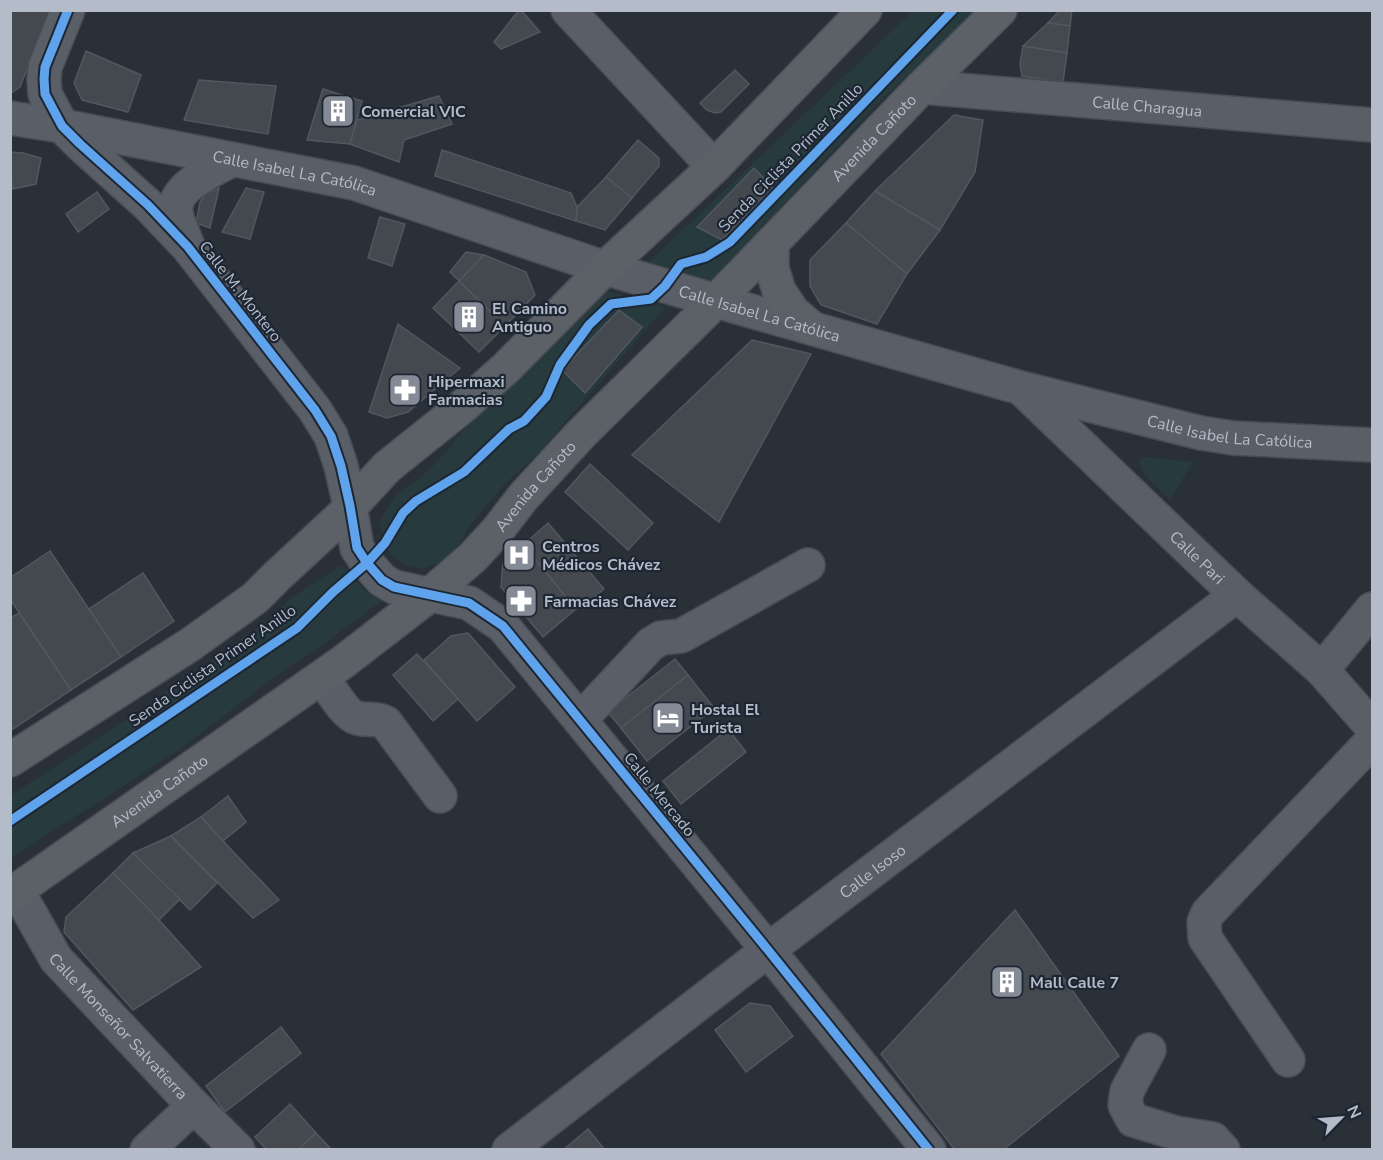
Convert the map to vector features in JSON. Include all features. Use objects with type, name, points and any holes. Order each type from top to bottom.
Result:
[{"type":"main road","points":[[10,760],[191,644],[255,598],[342,516],[387,466],[462,407],[506,368],[605,268],[714,167],[865,10]]},
{"type":"main road","name":"Avenida Cañoto","points":[[14,892],[322,677],[430,595],[481,549],[524,496],[581,434],[716,301],[922,87],[1000,10]]},
{"type":"main road","points":[[772,243],[772,268],[779,291],[793,312],[812,328]]},
{"type":"street","name":"Calle M. Montero","points":[[68,10],[45,67],[44,80],[45,94],[62,126],[148,205],[188,247],[315,410],[331,436],[350,506]]},
{"type":"street","points":[[568,10],[714,167]]},
{"type":"street","name":"Calle Charagua","points":[[922,87],[1372,124]]},
{"type":"street","name":"Calle Isabel La Católica","points":[[10,118],[354,183],[605,268],[716,301],[1021,388],[1201,433],[1233,438],[1372,445]]},
{"type":"street","name":"Calle M. Montero","points":[[188,247],[175,212],[177,199],[184,189],[232,159]]},
{"type":"street","name":"Calle Pari","points":[[1021,388],[1237,596],[1322,670],[1372,727]]},
{"type":"street","name":"Calle Mercado","points":[[350,506],[357,548],[382,580],[394,587],[469,603],[503,626],[928,1149]]},
{"type":"street","points":[[580,720],[651,644],[661,638],[681,636],[808,565]]},
{"type":"street","name":"Calle Isoso","points":[[509,1149],[1237,596]]},
{"type":"street","points":[[1322,670],[1372,609]]},
{"type":"street","points":[[322,677],[349,715],[357,718],[380,719],[386,723],[440,796]]},
{"type":"street","points":[[1288,1060],[1205,938],[1204,922],[1215,905],[1372,741]]},
{"type":"street","name":"Calle Monseñor Salvatierra","points":[[14,892],[56,959],[194,1106],[238,1149]]},
{"type":"street","points":[[1149,1050],[1127,1091],[1125,1105],[1133,1120],[1176,1133],[1214,1139],[1223,1149]]},
{"type":"street","points":[[147,1149],[194,1106]]},
{"type":"green space","points":[[913,11],[976,11],[875,106],[712,281],[649,262]]},
{"type":"green space","points":[[605,291],[665,307],[542,449],[501,488],[469,526],[452,554],[423,569],[406,565],[391,555],[379,523],[396,495],[433,466],[457,437],[499,394]]},
{"type":"green space","points":[[1143,457],[1193,462],[1170,499],[1142,471],[1139,460]]},
{"type":"green space","points":[[343,566],[367,593],[382,601],[284,670],[179,750],[11,858],[11,795],[141,710],[274,616],[289,599]]},
{"type":"building","points":[[12,10],[50,10],[20,87],[10,94],[10,15]]},
{"type":"building","points":[[519,10],[540,32],[501,49],[494,42]]},
{"type":"building","points":[[1060,10],[1072,10],[1070,26],[1048,23]]},
{"type":"building","points":[[1048,23],[1070,26],[1067,53],[1023,46]]},
{"type":"building","points":[[1023,46],[1067,53],[1063,82],[1022,76],[1020,64]]},
{"type":"building","points":[[86,51],[141,75],[128,112],[82,100],[74,83]]},
{"type":"building","points":[[735,70],[749,84],[721,112],[715,113],[707,110],[700,103]]},
{"type":"building","points":[[199,80],[276,86],[268,134],[184,120]]},
{"type":"building","name":"Comercial VIC","points":[[323,89],[362,101],[350,144],[307,140]]},
{"type":"building","points":[[439,96],[452,124],[404,140],[399,162],[350,144],[357,120]]},
{"type":"building","points":[[954,115],[983,120],[975,172],[940,230],[875,191]]},
{"type":"building","points":[[638,140],[659,158],[659,166],[632,198],[606,177]]},
{"type":"building","points":[[442,150],[571,193],[577,207],[576,221],[435,176]]},
{"type":"building","points":[[10,152],[41,158],[36,184],[12,189]]},
{"type":"building","points":[[754,168],[773,188],[722,240],[697,227]]},
{"type":"building","points":[[606,177],[632,198],[605,230],[576,221],[577,207]]},
{"type":"building","points":[[219,188],[210,228],[196,223],[200,202],[205,194]]},
{"type":"building","points":[[246,188],[264,192],[250,239],[222,232]]},
{"type":"building","points":[[875,191],[940,230],[907,274],[846,223]]},
{"type":"building","points":[[97,192],[109,209],[78,232],[66,214]]},
{"type":"building","points":[[380,217],[405,224],[392,266],[368,258]]},
{"type":"building","points":[[846,223],[907,274],[877,324],[821,305],[810,286],[810,260]]},
{"type":"building","points":[[466,252],[484,255],[459,281],[450,272]]},
{"type":"building","points":[[484,255],[526,272],[535,295],[505,326],[459,281]]},
{"type":"building","name":"El Camino Antiguo","points":[[459,281],[505,326],[479,352],[433,308]]},
{"type":"building","points":[[619,310],[642,327],[585,393],[562,370]]},
{"type":"building","name":"Hipermaxi Farmacias","points":[[398,324],[460,368],[408,412],[387,418],[369,412]]},
{"type":"building","points":[[752,340],[811,354],[719,522],[632,455]]},
{"type":"building","points":[[590,464],[653,523],[628,550],[565,492]]},
{"type":"building","points":[[548,523],[604,589],[576,609],[523,545]]},
{"type":"building","points":[[523,545],[576,609],[543,637],[501,587],[503,562]]},
{"type":"building","points":[[50,551],[121,657],[71,690],[10,599],[10,578]]},
{"type":"building","points":[[143,573],[174,621],[121,657],[89,609]]},
{"type":"building","points":[[19,613],[71,690],[10,731],[10,618]]},
{"type":"building","points":[[468,633],[515,687],[477,721],[424,660],[451,636]]},
{"type":"building","points":[[417,654],[458,699],[433,721],[393,675]]},
{"type":"building","points":[[675,659],[688,675],[621,728],[608,712]]},
{"type":"building","name":"Hostal El Turista","points":[[688,675],[714,708],[647,761],[621,728]]},
{"type":"building","points":[[728,729],[746,752],[681,804],[663,781]]},
{"type":"building","points":[[228,796],[246,822],[223,841],[201,817]]},
{"type":"building","points":[[201,817],[279,900],[253,918],[171,836]]},
{"type":"building","points":[[171,836],[217,883],[190,910],[133,853]]},
{"type":"building","points":[[133,853],[180,899],[159,920],[113,873]]},
{"type":"building","points":[[113,873],[201,967],[133,1010],[64,932],[66,917]]},
{"type":"building","name":"Mall Calle 7","points":[[1015,910],[1119,1056],[1003,1150],[955,1150],[881,1054]]},
{"type":"building","points":[[750,1003],[770,1006],[793,1036],[746,1072],[715,1030]]},
{"type":"building","points":[[281,1027],[301,1053],[225,1112],[206,1086]]},
{"type":"building","points":[[290,1104],[316,1133],[298,1150],[267,1150],[255,1137]]},
{"type":"building","points":[[588,1129],[605,1150],[563,1150]]},
{"type":"building","points":[[316,1133],[332,1150],[298,1150]]},
{"type":"cycle path","points":[[68,10],[45,67],[44,79],[45,94],[62,126],[148,205],[188,247],[315,410],[331,436],[341,466],[357,548],[367,563],[382,580],[394,587],[469,603],[503,626],[929,1150]]},
{"type":"cycle path","name":"Senda Ciclista Primer Anillo","points":[[10,821],[297,628],[333,592],[367,563],[385,543],[403,513],[416,501],[464,472],[509,429],[524,421],[546,397],[560,365],[589,325],[611,304],[651,299],[665,286],[681,264],[706,257],[730,242],[953,10]]},
{"type":"place","name":"Comercial VIC","points":[[338,111]]},
{"type":"place","name":"El Camino Antiguo","points":[[469,317]]},
{"type":"place","name":"Hipermaxi Farmacias","points":[[405,390]]},
{"type":"place","name":"Centros Médicos Chávez","points":[[519,555]]},
{"type":"place","name":"Farmacias Chávez","points":[[521,601]]},
{"type":"place","name":"Hostal El Turista","points":[[668,718]]},
{"type":"place","name":"Mall Calle 7","points":[[1007,982]]}]
